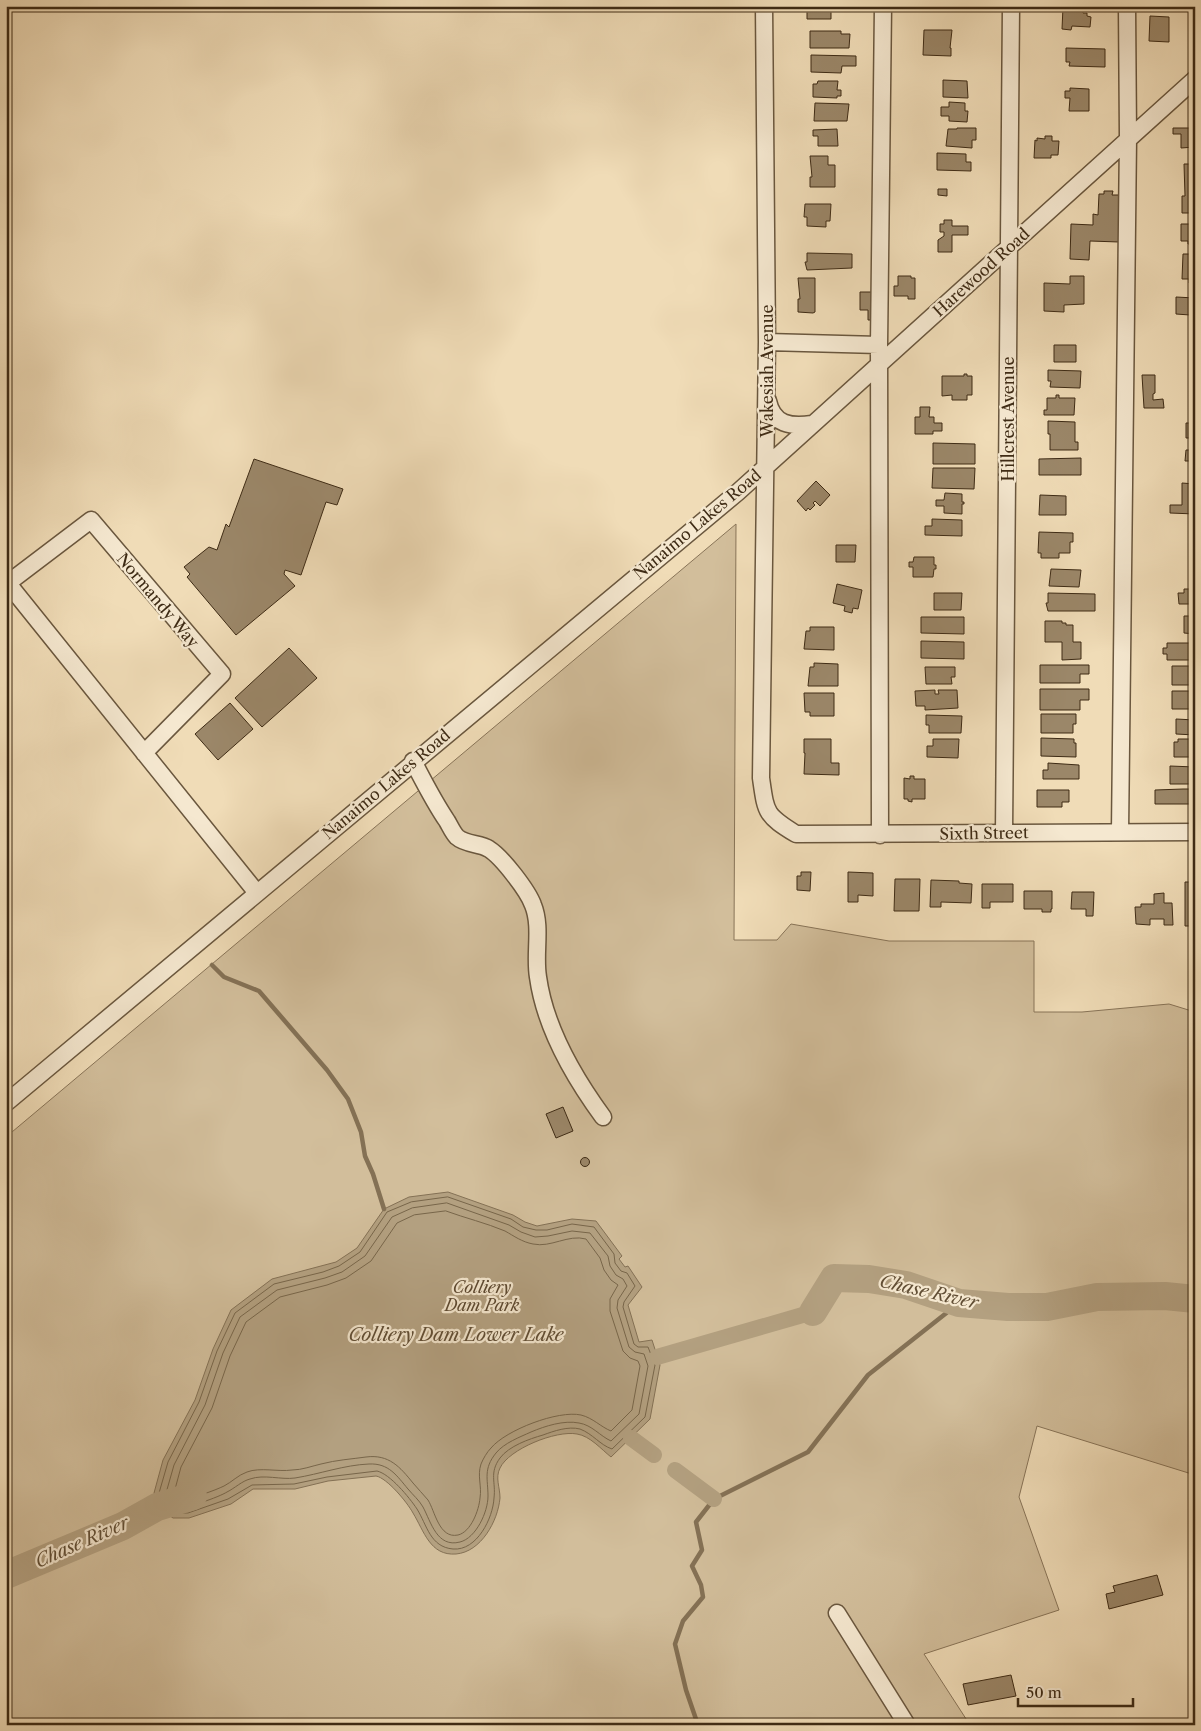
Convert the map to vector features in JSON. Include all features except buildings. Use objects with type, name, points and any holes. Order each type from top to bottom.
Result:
[{"type":"street","name":"Wakesiah Avenue","points":[[764,6],[768,342],[761,778],[765,808],[776,822]]},
{"type":"street","points":[[880,835],[880,345],[883,6]]},
{"type":"street","name":"Hillcrest Avenue","points":[[1004,832],[1011,6]]},
{"type":"street","points":[[1120,832],[1128,138],[1127,6]]},
{"type":"street","name":"Harewood Road","points":[[766,466],[1195,79]]},
{"type":"street","points":[[768,342],[880,345]]},
{"type":"street","points":[[767,397],[771,412],[782,422],[793,425],[812,424]]},
{"type":"street","name":"Nanaimo Lakes Road","points":[[6,1102],[738,492],[766,466]]},
{"type":"street","name":"Normandy Way","points":[[144,753],[222,674],[90,520],[7,582],[144,753],[257,893]]},
{"type":"street","points":[[413,761],[432,799],[457,838],[469,844],[488,848],[520,883],[533,904],[537,921],[538,978],[550,1024],[581,1088],[603,1117]]},
{"type":"street","name":"Sixth Street","points":[[776,822],[796,834],[1195,832]]},
{"type":"street","points":[[837,1613],[907,1725]]},
{"type":"green space","name":"Colliery Dam Park","points":[[736,524],[734,940],[777,940],[791,924],[889,941],[1034,941],[1034,1012],[1082,1012],[1169,1004],[1195,1012],[1195,1475],[1037,1426],[1019,1497],[1059,1610],[924,1654],[970,1725],[6,1725],[6,1137]]},
{"type":"water","name":"Colliery Dam Lower Lake","points":[[448,1192],[513,1215],[537,1226],[572,1219],[596,1221],[622,1256],[619,1259],[625,1267],[628,1266],[642,1287],[628,1305],[639,1342],[652,1340],[660,1365],[650,1419],[611,1457],[595,1443],[577,1434],[557,1435],[546,1438],[534,1442],[513,1454],[500,1468],[498,1479],[499,1507],[487,1534],[473,1548],[456,1554],[447,1554],[434,1547],[402,1497],[386,1481],[376,1476],[328,1481],[295,1489],[253,1489],[231,1504],[189,1518],[173,1518],[157,1507],[154,1493],[163,1460],[195,1400],[213,1349],[231,1310],[272,1279],[336,1262],[357,1248],[384,1209],[409,1197]]},
{"type":"waterway","points":[[212,965],[224,977],[259,991],[327,1070],[348,1099],[361,1132],[365,1156],[384,1209]]},
{"type":"waterway","name":"Chase River","points":[[813,1312],[834,1278],[869,1279],[906,1285],[959,1303],[1008,1307],[1047,1307],[1097,1297],[1165,1296],[1195,1299]]},
{"type":"waterway","points":[[698,1725],[686,1690],[675,1644],[683,1621],[703,1597],[701,1585],[692,1566],[702,1550],[696,1522],[714,1499],[808,1452],[868,1375],[959,1303]]},
{"type":"waterway","name":"Chase River","points":[[657,1357],[813,1312]]},
{"type":"waterway","points":[[631,1438],[654,1455]]},
{"type":"waterway","points":[[675,1470],[714,1499]]},
{"type":"waterway","name":"Chase River","points":[[6,1575],[123,1526],[157,1507],[193,1496]]}]
